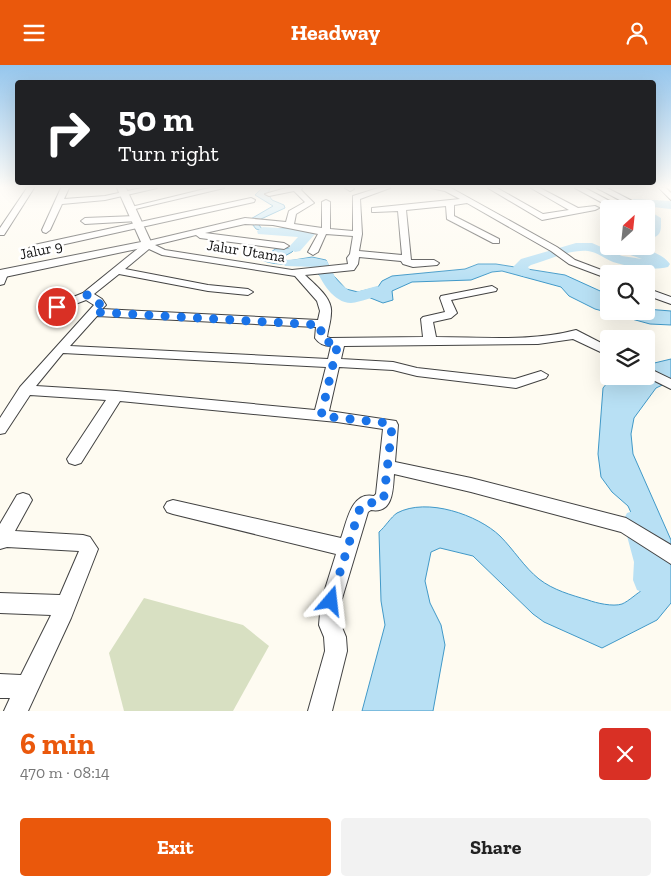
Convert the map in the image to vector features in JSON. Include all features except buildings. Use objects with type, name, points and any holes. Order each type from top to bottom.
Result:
[{"type":"street","points":[[1,233],[11,218]]},
{"type":"street","points":[[46,230],[52,218]]},
{"type":"street","points":[[135,218],[147,244]]},
{"type":"street","points":[[34,248],[157,218]]},
{"type":"street","points":[[288,225],[290,218]]},
{"type":"street","points":[[313,252],[325,230],[325,218]]},
{"type":"street","points":[[356,254],[354,252],[358,234],[357,218]]},
{"type":"street","points":[[403,218],[406,262],[434,263]]},
{"type":"street","points":[[452,218],[496,241]]},
{"type":"street","points":[[497,218],[557,251],[572,262],[600,273]]},
{"type":"street","points":[[85,221],[137,222]]},
{"type":"street","points":[[46,312],[87,295],[145,248],[147,244],[244,221],[259,221],[358,234]]},
{"type":"street","points":[[192,234],[284,246]]},
{"type":"street","name":"Jalur Utama","points":[[147,244],[156,250],[188,257],[298,273],[314,272]]},
{"type":"street","name":"Jalur 9","points":[[1,277],[147,244]]},
{"type":"street","points":[[356,254],[406,258]]},
{"type":"street","points":[[314,272],[351,267],[352,258],[356,254]]},
{"type":"street","points":[[116,270],[208,288],[248,292]]},
{"type":"street","points":[[298,273],[325,305],[326,312],[321,325],[321,338],[327,342],[538,340],[575,335],[600,348]]},
{"type":"street","points":[[430,341],[428,319],[448,316],[451,313],[445,298],[492,289]]},
{"type":"street","points":[[0,429],[25,390],[100,303],[87,295]]},
{"type":"street","points":[[655,295],[671,301]]},
{"type":"street","points":[[94,312],[321,325]]},
{"type":"street","points":[[321,416],[338,343]]},
{"type":"street","points":[[59,349],[393,367],[417,372],[516,384],[540,375]]},
{"type":"street","points":[[655,376],[666,382]]},
{"type":"street","points":[[25,390],[116,396],[321,416],[391,425],[384,496],[378,504],[364,503],[360,508],[331,601],[330,625],[335,637],[336,651],[320,711]]},
{"type":"street","points":[[75,459],[116,396]]},
{"type":"street","points":[[387,466],[471,485],[626,526],[667,554]]},
{"type":"street","points":[[16,711],[89,553],[86,545],[83,543],[1,539],[23,500]]},
{"type":"street","points":[[173,507],[348,548]]},
{"type":"street","points":[[0,603],[66,605]]},
{"type":"street","points":[[0,686],[27,687]]},
{"type":"green space","points":[[144,598],[243,625],[269,646],[233,711],[124,711],[109,653]]},
{"type":"water","points":[[252,218],[263,218],[259,225],[262,229],[297,228],[312,231],[292,252],[281,258],[288,261],[312,257],[326,260],[333,275],[346,289],[358,292],[378,287],[382,281],[392,276],[465,269],[478,264],[496,264],[565,275],[600,291],[600,310],[569,296],[561,287],[502,271],[492,272],[471,280],[412,282],[392,291],[393,300],[383,303],[368,297],[350,297],[341,293],[317,273],[317,270],[323,266],[323,263],[275,264],[257,258],[260,254],[270,253],[275,249],[290,248],[304,234],[293,231],[275,234],[256,229],[249,220]]},
{"type":"water","points":[[655,310],[671,311],[671,325],[650,324],[635,320],[655,320]]},
{"type":"water","points":[[671,359],[671,381],[656,388],[634,418],[631,434],[633,454],[671,540],[671,603],[657,620],[602,648],[544,622],[533,614],[473,556],[440,548],[431,552],[425,581],[430,603],[441,625],[445,645],[433,711],[362,711],[385,625],[381,601],[379,532],[397,513],[423,507],[437,508],[466,515],[479,521],[500,536],[544,583],[562,592],[591,601],[618,605],[644,589],[647,571],[645,543],[628,506],[612,492],[601,477],[598,454],[603,388],[605,385],[655,385],[655,363]]},
{"type":"waterway","points":[[263,231],[309,234],[295,248]]},
{"type":"waterway","points":[[525,273],[520,267],[526,262],[576,247],[592,247],[600,251]]},
{"type":"waterway","points":[[609,255],[637,263],[663,264],[659,260],[644,255]]},
{"type":"waterway","points":[[290,263],[313,262],[322,264],[332,284],[350,298],[377,291]]},
{"type":"waterway","points":[[636,521],[648,562],[647,580]]},
{"type":"route","points":[[57,307],[87,295],[100,303],[94,312],[321,325],[321,338],[327,342],[338,343],[321,416],[388,423],[392,427],[384,496],[378,504],[368,502],[364,503],[360,508],[331,601]]}]
